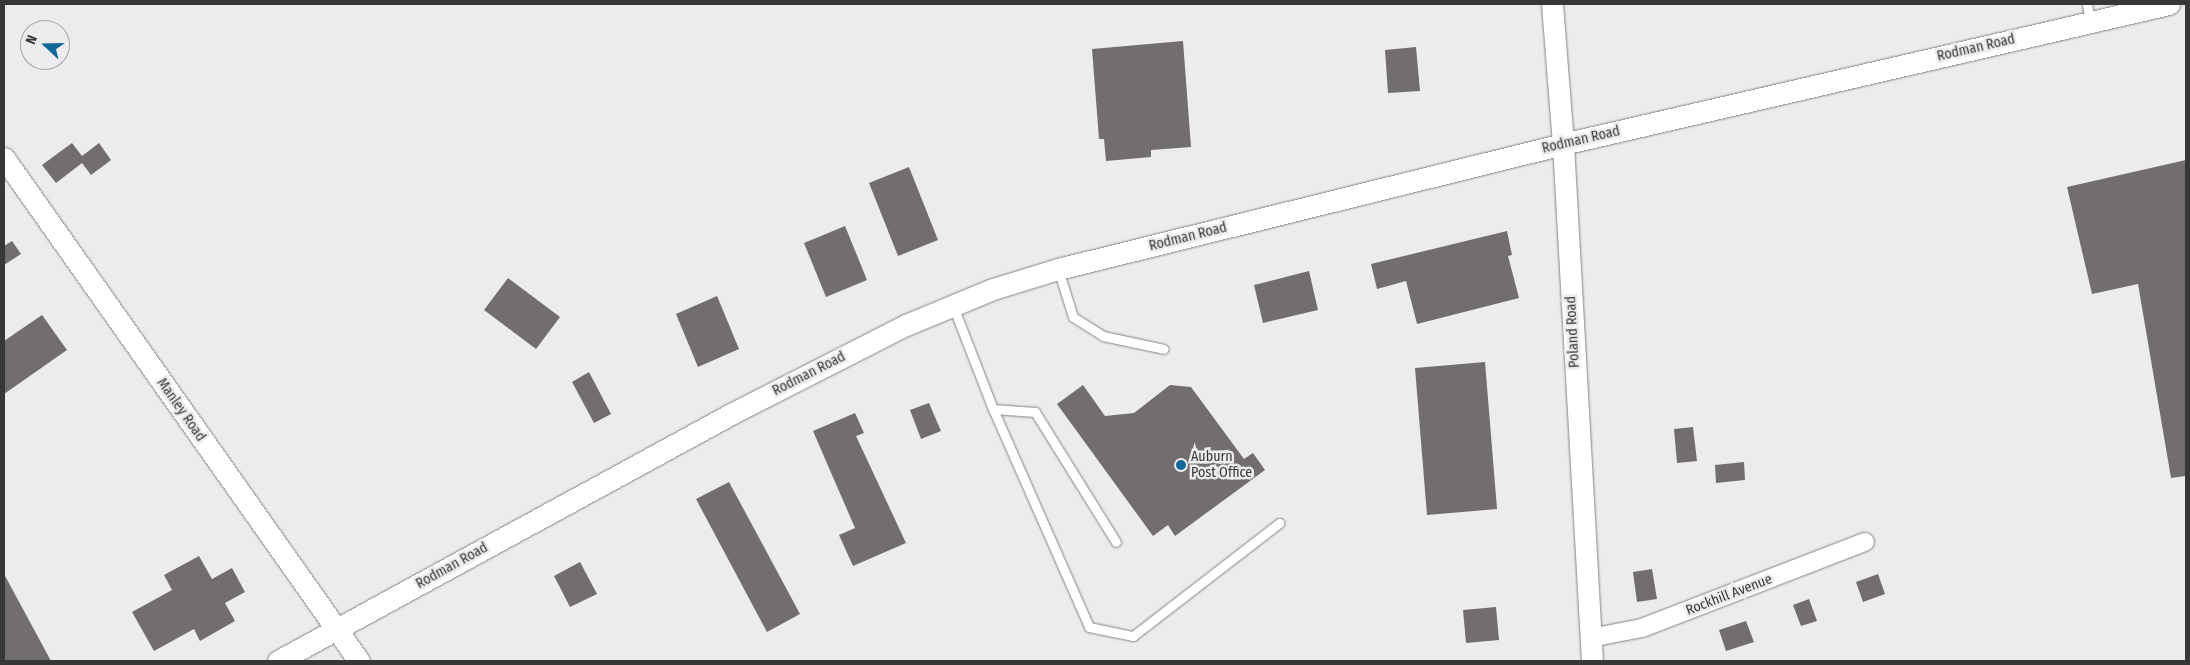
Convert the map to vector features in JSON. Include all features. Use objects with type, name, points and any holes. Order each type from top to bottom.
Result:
[{"type":"street","name":"Poland Road","points":[[1552,4],[1563,144],[1592,661]]},
{"type":"street","name":"Rodman Road","points":[[278,661],[732,414],[876,339],[953,306],[1058,269],[2089,12],[2169,4]]},
{"type":"street","name":"Manley Road","points":[[4,158],[359,661]]},
{"type":"street","name":"Rockhill Avenue","points":[[1590,638],[1642,628],[1866,542]]},
{"type":"lane","points":[[1058,269],[1073,316],[1103,336],[1164,349]]},
{"type":"lane","points":[[953,306],[993,409],[1089,627],[1133,636],[1279,523]]},
{"type":"lane","points":[[993,409],[1035,412],[1116,542]]},
{"type":"building","points":[[1183,41],[1191,147],[1151,150],[1151,157],[1106,161],[1104,139],[1099,139],[1092,49]]},
{"type":"building","points":[[1416,47],[1420,91],[1388,93],[1385,50]]},
{"type":"building","points":[[72,143],[82,156],[99,143],[111,160],[91,175],[82,163],[56,183],[42,165]]},
{"type":"building","points":[[2186,160],[2186,476],[2171,478],[2138,284],[2092,294],[2067,187]]},
{"type":"building","points":[[909,167],[938,240],[898,256],[869,183]]},
{"type":"building","points":[[845,226],[867,280],[826,297],[804,243]]},
{"type":"building","points":[[1507,231],[1512,255],[1508,256],[1519,298],[1417,324],[1406,281],[1377,289],[1371,264]]},
{"type":"building","points":[[12,241],[21,254],[4,265],[4,246]]},
{"type":"building","points":[[1309,271],[1318,310],[1263,323],[1254,285]]},
{"type":"building","points":[[508,278],[560,317],[536,349],[484,310]]},
{"type":"building","points":[[717,296],[739,349],[698,367],[676,314]]},
{"type":"building","points":[[42,315],[67,350],[4,394],[4,341]]},
{"type":"building","points":[[1485,362],[1497,509],[1427,515],[1415,368]]},
{"type":"building","points":[[589,372],[611,414],[594,423],[572,382]]},
{"type":"building","name":"Auburn Post Office","points":[[1083,385],[1105,416],[1134,413],[1170,385],[1191,387],[1244,459],[1253,453],[1265,470],[1175,536],[1168,525],[1153,536],[1057,404]]},
{"type":"building","points":[[929,403],[941,431],[921,439],[910,410]]},
{"type":"building","points":[[855,413],[864,433],[856,436],[906,543],[853,566],[839,535],[855,528],[813,431]]},
{"type":"building","points":[[1693,427],[1697,461],[1677,463],[1674,429]]},
{"type":"building","points":[[1744,462],[1745,480],[1716,483],[1715,465]]},
{"type":"building","points":[[729,482],[800,614],[767,632],[696,499]]},
{"type":"building","points":[[199,556],[212,579],[232,568],[245,592],[225,603],[235,621],[200,641],[194,629],[154,651],[132,612],[172,590],[164,575]]},
{"type":"building","points":[[580,562],[597,594],[570,607],[554,576]]},
{"type":"building","points":[[1652,569],[1657,599],[1637,602],[1633,572]]},
{"type":"building","points":[[4,574],[51,661],[4,661]]},
{"type":"building","points":[[1878,574],[1885,594],[1863,602],[1856,582]]},
{"type":"building","points":[[1809,599],[1817,621],[1801,626],[1793,605]]},
{"type":"building","points":[[1496,607],[1499,640],[1466,643],[1463,610]]},
{"type":"building","points":[[1746,621],[1754,642],[1726,651],[1719,630]]},
{"type":"place","name":"Auburn Post Office","points":[[1181,465]]}]
